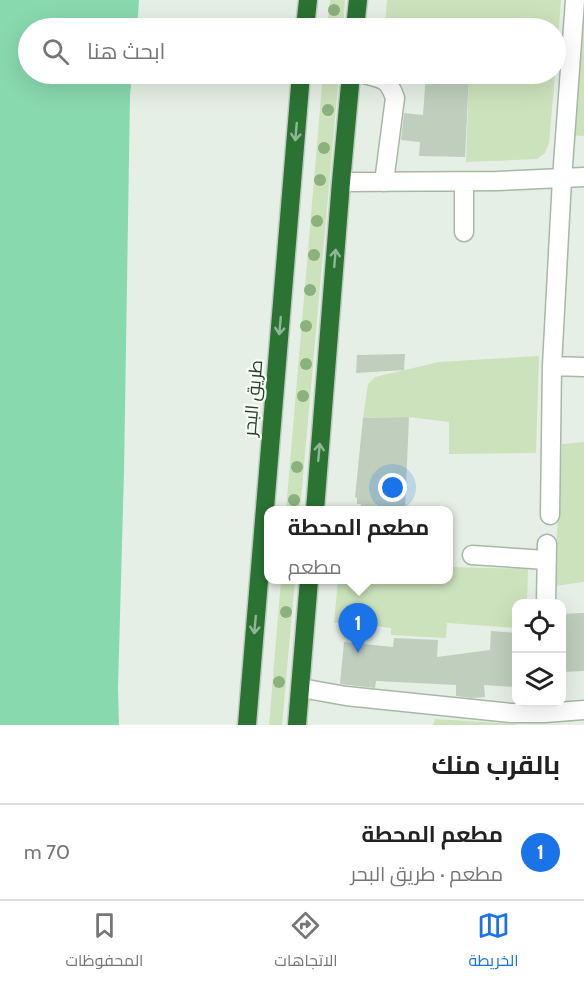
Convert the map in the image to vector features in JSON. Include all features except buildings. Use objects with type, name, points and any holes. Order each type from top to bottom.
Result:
[{"type":"highway","points":[[306,18],[308,0]]},
{"type":"highway","points":[[356,18],[358,0]]},
{"type":"highway","name":"طريق البحر","points":[[265,506],[300,84]]},
{"type":"highway","points":[[315,506],[350,84]]},
{"type":"highway","name":"طريق البحر","points":[[247,725],[264,520]]},
{"type":"highway","points":[[297,725],[309,584]]},
{"type":"street","points":[[550,515],[552,366],[575,0]]},
{"type":"street","points":[[384,182],[395,98],[388,84]]},
{"type":"street","points":[[341,182],[464,182],[584,177]]},
{"type":"street","points":[[464,182],[464,232]]},
{"type":"street","points":[[552,366],[584,367]]},
{"type":"street","points":[[472,555],[547,552],[546,599]]},
{"type":"street","points":[[301,688],[346,696],[511,713],[584,710]]},
{"type":"shaded area","points":[[0,0],[139,0],[138,18],[18,18],[18,84],[131,84],[119,725],[0,725]]},
{"type":"shaded area","points":[[330,0],[345,0],[344,18],[328,18]]},
{"type":"shaded area","points":[[387,0],[561,0],[560,18],[386,18]]},
{"type":"shaded area","points":[[584,0],[584,136],[569,135]]},
{"type":"shaded area","points":[[322,84],[338,84],[300,506],[286,506]]},
{"type":"shaded area","points":[[469,84],[554,84],[549,143],[545,153],[537,159],[466,162]]},
{"type":"shaded area","points":[[539,356],[536,453],[449,454],[449,422],[409,417],[363,418],[368,384],[375,377],[439,362]]},
{"type":"shaded area","points":[[584,442],[584,582],[554,586],[562,444]]},
{"type":"shaded area","points":[[453,567],[528,569],[527,599],[512,599],[512,628],[447,623],[446,638],[391,635],[391,628],[334,623],[338,584],[453,584]]},
{"type":"shaded area","points":[[281,584],[295,584],[282,725],[269,725]]},
{"type":"shaded area","points":[[435,719],[514,724],[519,725],[433,725]]},
{"type":"place","name":"مطعم المحطة","points":[[358,653]]}]
